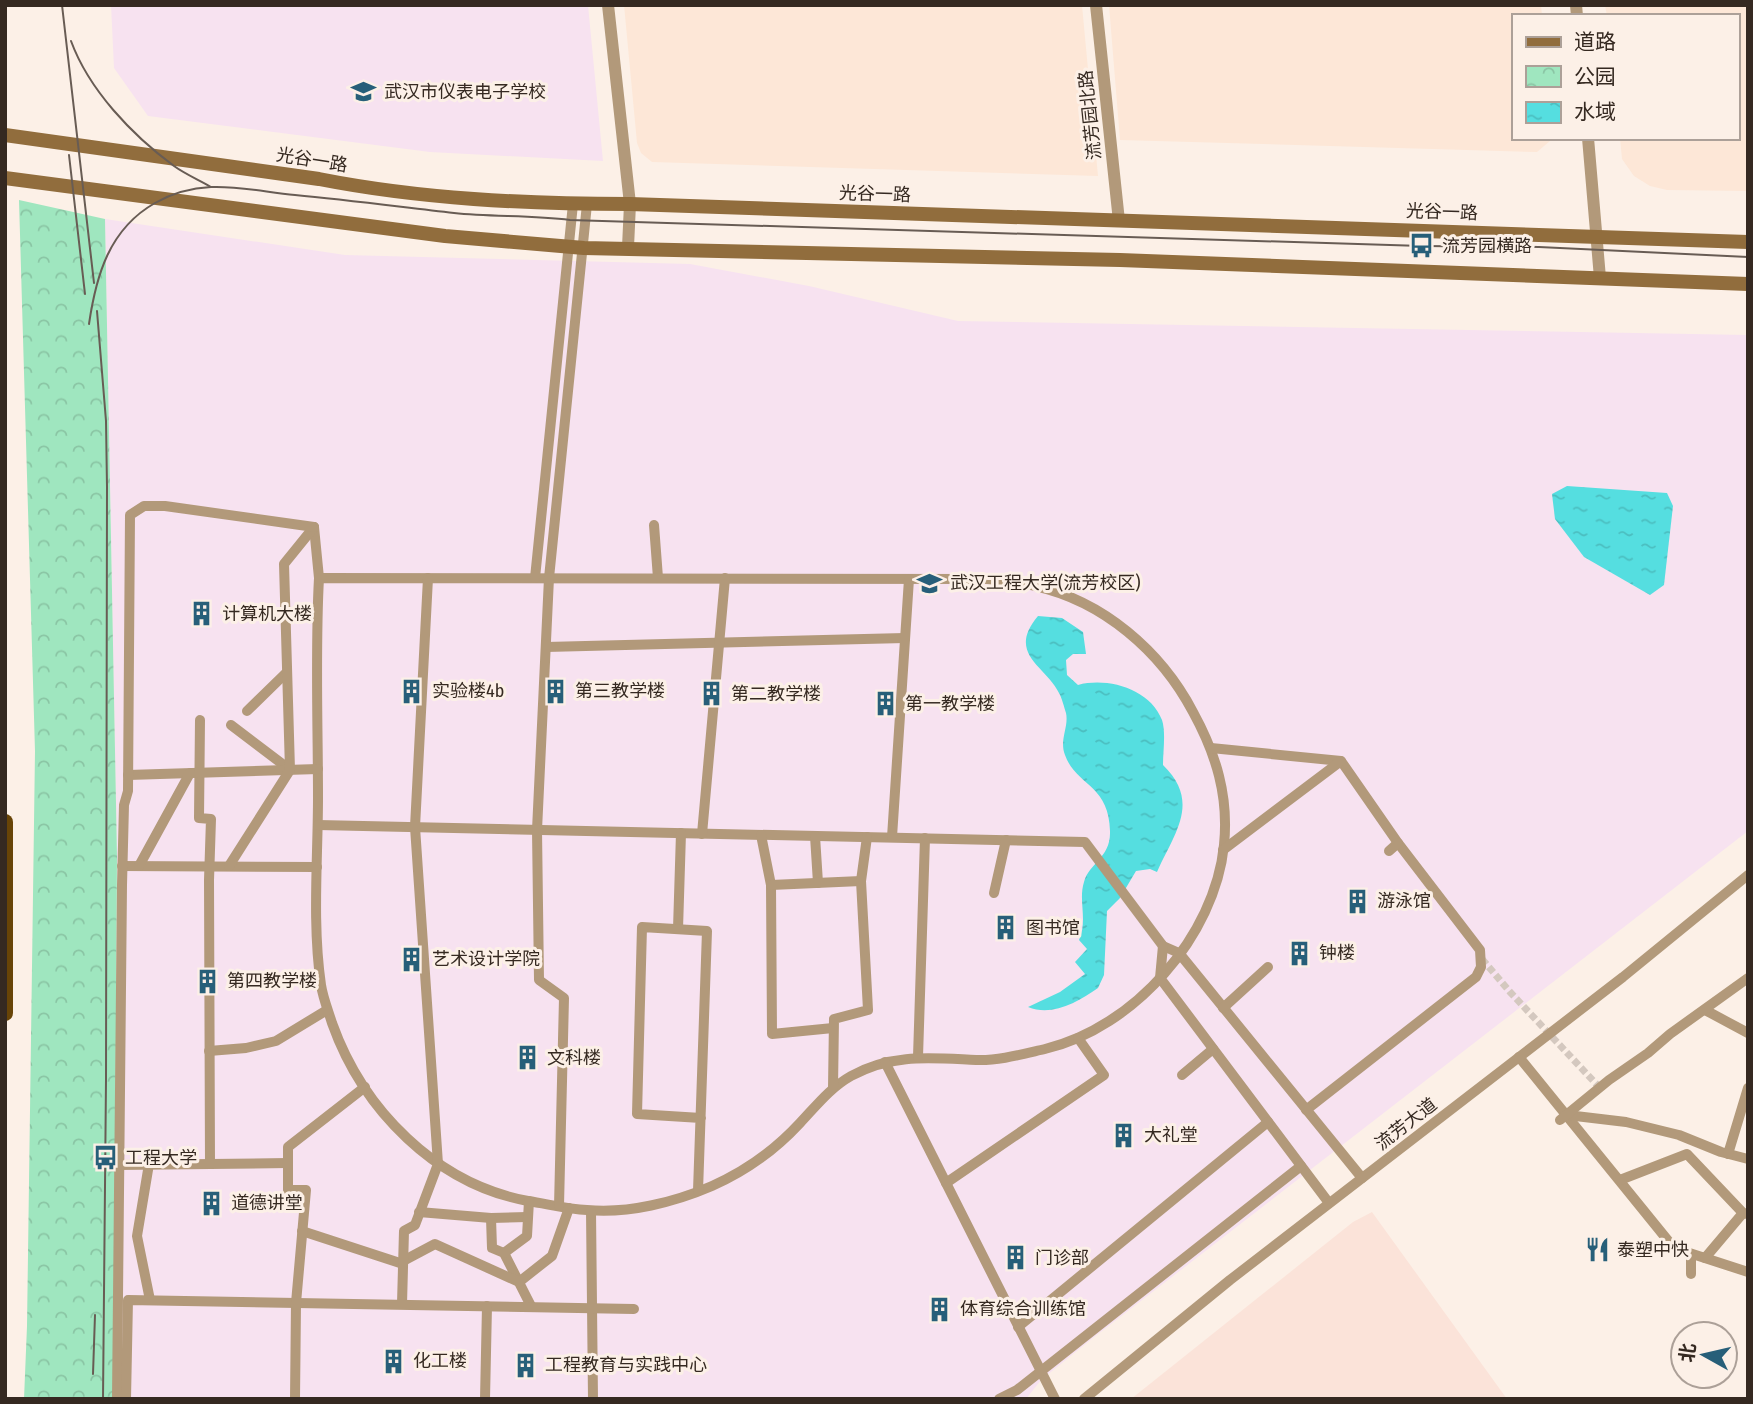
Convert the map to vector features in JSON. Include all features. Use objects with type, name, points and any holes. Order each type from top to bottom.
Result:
[{"type":"highway","points":[[5,822],[5,1013]]},
{"type":"main road","name":"光谷一路","points":[[5,135],[318,179],[369,189],[533,204],[630,204],[1748,242]]},
{"type":"main road","points":[[5,178],[294,218],[567,247],[1120,260],[1748,284]]},
{"type":"street","points":[[608,5],[630,204],[628,247]]},
{"type":"street","name":"流芳园北路","points":[[1096,5],[1119,221]]},
{"type":"street","points":[[1588,140],[1600,278]]},
{"type":"street","points":[[535,578],[567,247],[580,204]]},
{"type":"street","points":[[519,1282],[552,1256],[564,1207],[564,998],[539,980],[537,830],[549,578],[584,248],[580,204]]},
{"type":"street","points":[[117,1399],[122,866],[124,805],[128,791],[130,515],[144,506],[165,506],[314,527]]},
{"type":"street","points":[[654,525],[658,578]]},
{"type":"street","points":[[314,527],[319,578],[317,867],[321,990],[352,1069],[387,1116],[412,1143],[438,1164],[491,1192],[591,1211],[646,1206],[698,1191],[743,1171],[766,1154],[833,1088],[863,1070],[885,1062],[918,1057],[979,1060],[1042,1050],[1101,1028],[1122,1014],[1160,978],[1179,953],[1206,906],[1223,850],[1222,785],[1211,748],[1188,703],[1162,666],[1143,645],[1107,617],[1077,601],[1035,586],[986,579],[319,578]]},
{"type":"street","points":[[229,866],[290,769],[284,564],[314,527]]},
{"type":"street","points":[[402,1304],[404,1231],[415,1224],[438,1164],[415,827],[428,578]]},
{"type":"street","points":[[702,834],[725,578]]},
{"type":"street","points":[[892,838],[909,579]]},
{"type":"street","points":[[546,647],[905,638]]},
{"type":"street","points":[[247,711],[286,673]]},
{"type":"street","points":[[200,720],[195,773],[199,818],[211,819],[211,1164]]},
{"type":"street","points":[[231,725],[290,769]]},
{"type":"street","points":[[1211,748],[1340,761],[1398,843],[1480,950],[1481,967],[1476,977],[1306,1110]]},
{"type":"street","points":[[1223,850],[1340,761]]},
{"type":"street","points":[[128,775],[318,769]]},
{"type":"street","points":[[139,866],[195,773]]},
{"type":"street","points":[[318,825],[1085,842],[1163,946],[1179,953],[1362,1178]]},
{"type":"street","points":[[678,929],[681,833]]},
{"type":"street","points":[[761,835],[771,885],[772,1034],[833,1028]]},
{"type":"street","points":[[815,836],[818,883]]},
{"type":"street","points":[[833,1088],[834,1019],[868,1010],[861,881],[867,837]]},
{"type":"street","points":[[918,1057],[925,838]]},
{"type":"street","points":[[994,893],[1006,840]]},
{"type":"street","points":[[1389,851],[1398,843]]},
{"type":"street","points":[[122,866],[317,867]]},
{"type":"street","name":"流芳大道","points":[[1084,1399],[1230,1280],[1623,977],[1748,875]]},
{"type":"street","points":[[771,885],[861,881]]},
{"type":"street","points":[[698,1191],[701,1118],[707,931],[642,927],[637,1114],[701,1118]]},
{"type":"street","points":[[1163,946],[1160,978],[1329,1203]]},
{"type":"street","points":[[1223,1008],[1268,967]]},
{"type":"street","points":[[1564,1117],[1609,1080],[1748,978]]},
{"type":"street","points":[[209,1051],[246,1048],[276,1041],[327,1010]]},
{"type":"street","points":[[1705,1010],[1748,1033]]},
{"type":"street","points":[[946,1183],[1104,1075],[1078,1038]]},
{"type":"street","points":[[1182,1075],[1213,1049]]},
{"type":"street","points":[[1519,1057],[1564,1117],[1620,1180],[1674,1248],[1748,1272]]},
{"type":"street","points":[[885,1062],[1055,1399]]},
{"type":"street","points":[[295,1399],[296,1303],[306,1189],[288,1190],[288,1147],[365,1087]]},
{"type":"street","points":[[1728,1154],[1748,1088]]},
{"type":"street","points":[[1564,1117],[1643,1126],[1679,1135],[1748,1159]]},
{"type":"street","points":[[1018,1326],[1268,1122]]},
{"type":"street","points":[[1620,1180],[1687,1154],[1745,1214],[1705,1258]]},
{"type":"street","points":[[120,1165],[288,1163]]},
{"type":"street","points":[[149,1164],[137,1236],[150,1300]]},
{"type":"street","points":[[999,1399],[1017,1390],[1301,1166]]},
{"type":"street","points":[[503,1253],[527,1236],[529,1201]]},
{"type":"street","points":[[591,1211],[593,1399]]},
{"type":"street","points":[[419,1212],[491,1218],[527,1217]]},
{"type":"street","points":[[491,1218],[492,1248],[503,1253],[531,1306]]},
{"type":"street","points":[[302,1231],[404,1263],[435,1244],[519,1282]]},
{"type":"street","points":[[119,1236],[137,1236]]},
{"type":"street","points":[[1690,1254],[1691,1275]]},
{"type":"street","points":[[126,1399],[128,1300],[634,1309]]},
{"type":"street","points":[[485,1399],[487,1306]]},
{"type":"shaded area","name":"武汉市仪表电子学校","points":[[111,5],[588,5],[603,161],[430,152],[148,116],[114,68]]},
{"type":"shaded area","points":[[624,5],[1082,5],[1098,176],[652,162],[641,153],[637,143]]},
{"type":"shaded area","points":[[1109,5],[1541,5],[1542,14],[1512,14],[1512,140],[1550,140],[1537,152],[1120,140]]},
{"type":"shaded area","points":[[1605,5],[1748,5],[1748,191],[1667,190],[1650,186],[1634,176],[1622,159],[1620,140],[1739,140],[1739,14],[1607,14]]},
{"type":"shaded area","name":"武汉工程大学(流芳校区)","points":[[105,219],[345,255],[690,264],[809,286],[958,321],[1748,335],[1748,831],[1093,1338],[1041,1380],[1026,1399],[114,1399],[117,856]]},
{"type":"shaded area","points":[[1372,1212],[1507,1399],[1131,1399],[1353,1222]]},
{"type":"green space","points":[[19,200],[105,219],[117,856],[114,1399],[24,1399],[35,751]]},
{"type":"water","points":[[1567,486],[1667,493],[1673,506],[1664,585],[1650,595],[1584,557],[1555,519],[1552,494]]},
{"type":"water","points":[[1038,616],[1062,618],[1083,632],[1086,654],[1073,654],[1066,660],[1067,675],[1078,685],[1115,684],[1138,693],[1156,709],[1163,725],[1163,765],[1181,792],[1183,805],[1177,830],[1157,872],[1150,869],[1136,871],[1120,898],[1107,911],[1104,975],[1098,988],[1073,1003],[1046,1010],[1028,1007],[1060,992],[1085,974],[1075,962],[1087,949],[1079,940],[1083,925],[1082,889],[1090,870],[1107,848],[1110,831],[1104,804],[1070,765],[1065,755],[1063,744],[1067,718],[1060,695],[1027,650],[1029,629]]},
{"type":"tunnel","points":[[1482,959],[1600,1088]]},
{"type":"tram line","points":[[62,5],[94,283]]},
{"type":"tram line","points":[[71,41],[100,94],[128,126],[174,166],[211,187]]},
{"type":"tram line","points":[[69,155],[85,294]]},
{"type":"tram line","points":[[89,324],[107,255],[126,226],[155,203],[173,195],[207,187],[241,188],[454,213],[570,220],[1422,246],[1539,247],[1748,257]]},
{"type":"tram line","points":[[97,311],[106,421],[107,487],[103,1399]]},
{"type":"tram line","points":[[93,1374],[95,1315]]},
{"type":"place","name":"武汉市仪表电子学校","points":[[364,92]]},
{"type":"place","name":"流芳园横路","points":[[1422,246]]},
{"type":"place","name":"武汉工程大学(流芳校区)","points":[[930,583]]},
{"type":"place","name":"计算机大楼","points":[[202,614]]},
{"type":"place","name":"实验楼4b","points":[[412,691]]},
{"type":"place","name":"第三教学楼","points":[[555,691]]},
{"type":"place","name":"第二教学楼","points":[[711,694]]},
{"type":"place","name":"第一教学楼","points":[[885,704]]},
{"type":"place","name":"游泳馆","points":[[1357,901]]},
{"type":"place","name":"图书馆","points":[[1006,928]]},
{"type":"place","name":"钟楼","points":[[1299,953]]},
{"type":"place","name":"艺术设计学院","points":[[412,959]]},
{"type":"place","name":"第四教学楼","points":[[207,981]]},
{"type":"place","name":"文科楼","points":[[527,1058]]},
{"type":"place","name":"大礼堂","points":[[1124,1135]]},
{"type":"place","name":"工程大学","points":[[105,1158]]},
{"type":"place","name":"道德讲堂","points":[[211,1203]]},
{"type":"place","name":"泰塑中快","points":[[1597,1250]]},
{"type":"place","name":"门诊部","points":[[1015,1258]]},
{"type":"place","name":"体育综合训练馆","points":[[940,1309]]},
{"type":"place","name":"化工楼","points":[[393,1361]]},
{"type":"place","name":"工程教育与实践中心","points":[[525,1365]]}]
